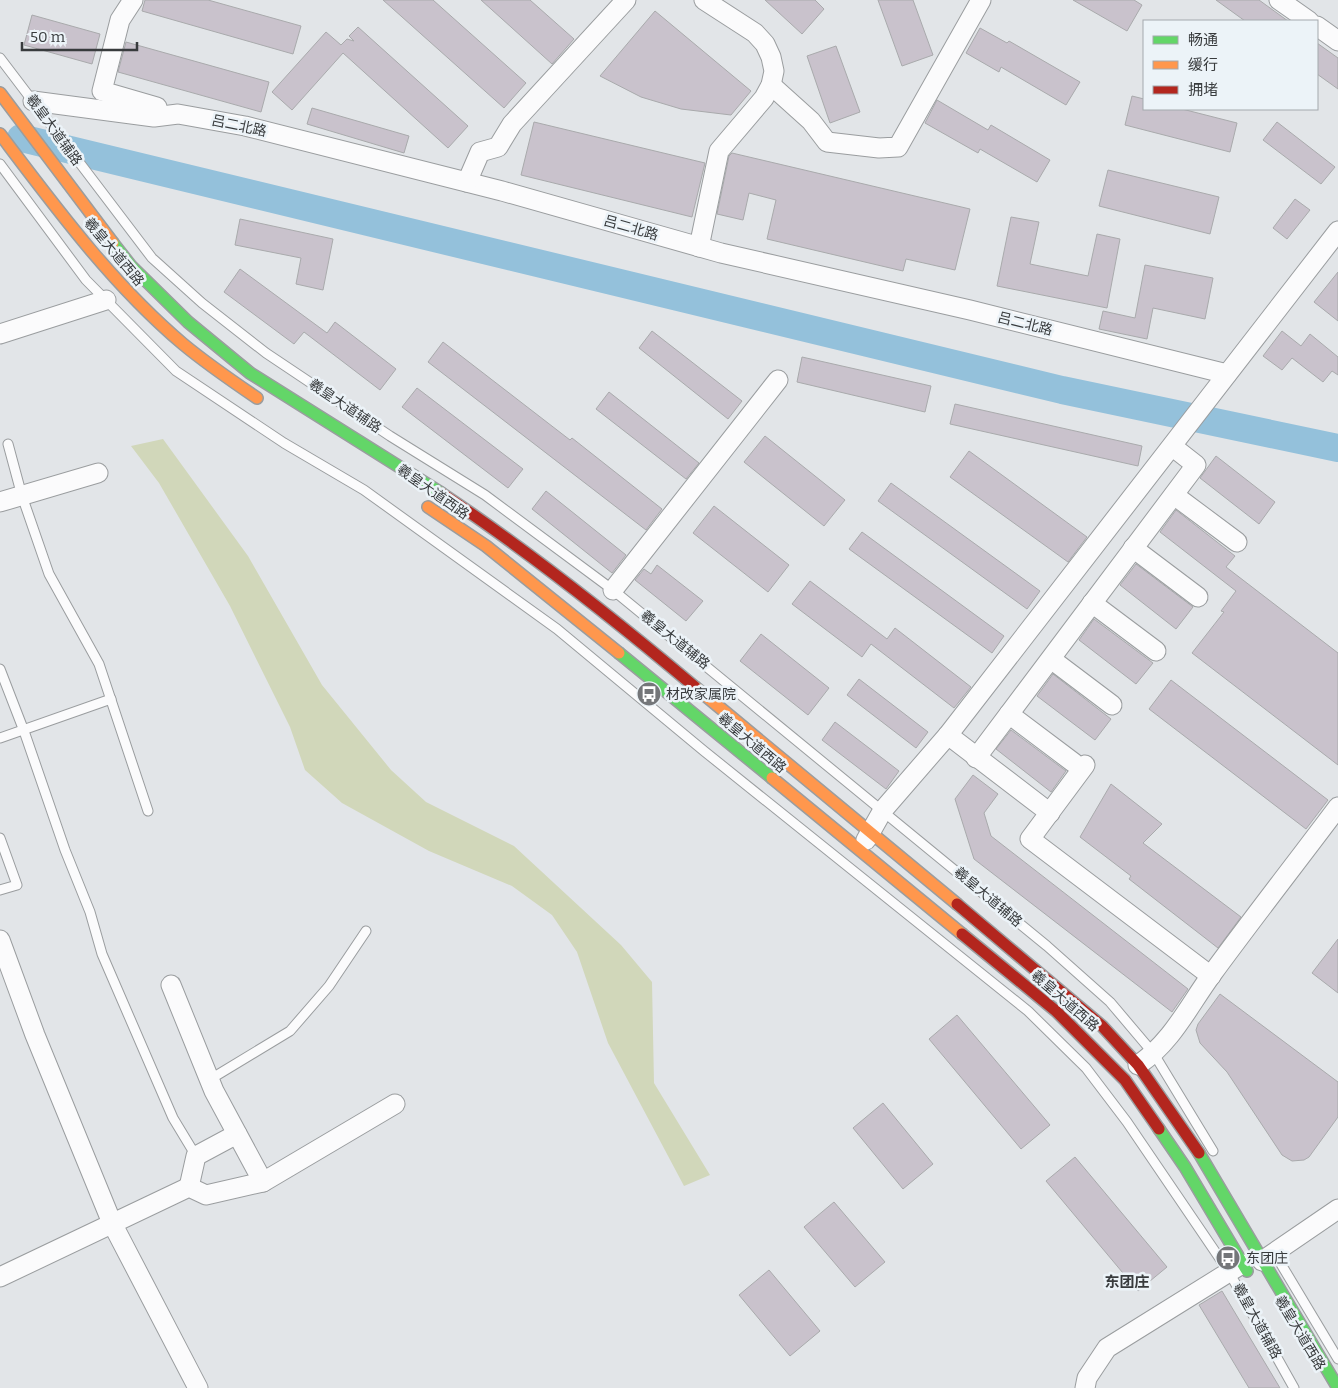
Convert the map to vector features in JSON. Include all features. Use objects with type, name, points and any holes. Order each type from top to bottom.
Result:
[{"type":"main road","name":"羲皇大道西路","points":[[0,93],[131,266],[188,322],[250,373],[400,466],[490,525],[598,606],[1064,991],[1102,1026],[1138,1065],[1269,1253],[1338,1388]]},
{"type":"main road","name":"羲皇大道西路","points":[[0,134],[117,283],[177,341],[237,386],[270,406]]},
{"type":"main road","name":"羲皇大道西路","points":[[420,501],[486,546],[580,621],[1056,1011],[1125,1080],[1185,1167],[1235,1268],[1252,1280]]},
{"type":"street","points":[[133,0],[120,20],[102,91],[178,114]]},
{"type":"street","points":[[467,182],[480,152],[498,147],[512,124],[626,0]]},
{"type":"street","points":[[699,247],[719,151],[764,98],[771,85],[774,71],[771,57],[765,44],[755,33],[704,0]]},
{"type":"street","points":[[771,85],[811,122],[827,142],[879,148],[898,147],[980,0]]},
{"type":"street","points":[[1279,0],[1308,20]]},
{"type":"street","points":[[1318,27],[1338,41]]},
{"type":"street","name":"吕二北路","points":[[36,106],[154,116],[178,114],[245,126],[467,182],[699,247],[970,310],[1223,379]]},
{"type":"street","points":[[860,851],[883,810],[948,736],[1185,432],[1223,379],[1338,231]]},
{"type":"street","points":[[0,334],[106,300]]},
{"type":"street","points":[[613,590],[778,380]]},
{"type":"street","points":[[976,758],[1196,465],[1173,447]]},
{"type":"street","points":[[0,502],[98,473]]},
{"type":"street","points":[[1174,495],[1237,542]]},
{"type":"street","points":[[1133,548],[1198,597]]},
{"type":"street","points":[[1092,603],[1156,651]]},
{"type":"street","points":[[1050,659],[1112,705]]},
{"type":"street","points":[[1009,714],[1080,764],[1050,813],[1030,839],[1211,976]]},
{"type":"street","points":[[948,736],[1050,813]]},
{"type":"street","points":[[1138,1065],[1154,1054],[1172,1035],[1211,976],[1338,807]]},
{"type":"street","points":[[0,940],[35,1035],[112,1223],[198,1388]]},
{"type":"street","points":[[171,986],[209,1080],[263,1182]]},
{"type":"street","points":[[189,1187],[206,1195],[263,1182],[395,1104]]},
{"type":"street","points":[[189,1187],[196,1156],[237,1134]]},
{"type":"street","points":[[0,1277],[189,1187]]},
{"type":"street","points":[[1269,1253],[1338,1209]]},
{"type":"street","points":[[1085,1388],[1087,1378],[1107,1348],[1235,1268]]},
{"type":"lane","name":"羲皇大道辅路","points":[[0,58],[152,258],[202,303],[266,353],[390,436],[485,495],[613,590],[1047,946],[1103,996],[1154,1054],[1220,1162]]},
{"type":"lane","name":"羲皇大道辅路","points":[[0,164],[86,280],[176,371],[284,443],[364,490],[557,629],[704,751],[1028,1011],[1086,1068],[1235,1268],[1294,1388]]},
{"type":"lane","points":[[8,444],[22,496],[49,574],[99,664],[148,811]]},
{"type":"lane","points":[[0,669],[24,731],[65,850],[90,912],[102,954],[173,1118],[196,1156]]},
{"type":"lane","points":[[0,738],[111,699]]},
{"type":"lane","points":[[0,838],[17,885],[0,890]]},
{"type":"lane","points":[[209,1080],[290,1031],[329,986],[366,930]]},
{"type":"lane","points":[[1269,1253],[1338,1359]]},
{"type":"green space","points":[[163,439],[248,556],[322,685],[391,770],[426,802],[514,846],[621,945],[652,982],[654,1083],[710,1175],[684,1186],[608,1043],[577,952],[552,915],[512,886],[429,851],[342,803],[305,770],[290,727],[230,606],[159,483],[131,446]]},
{"type":"building","points":[[145,0],[208,0],[301,26],[293,54],[142,11]]},
{"type":"building","points":[[383,0],[433,0],[526,83],[504,108]]},
{"type":"building","points":[[481,0],[530,0],[574,39],[552,64]]},
{"type":"building","points":[[765,0],[815,0],[824,9],[802,34]]},
{"type":"building","points":[[878,0],[913,0],[933,55],[902,66]]},
{"type":"building","points":[[1073,0],[1134,0],[1142,5],[1127,31]]},
{"type":"building","points":[[1216,0],[1259,0],[1287,20],[1244,20]]},
{"type":"building","points":[[655,11],[751,91],[731,115],[681,109],[641,97],[600,76]]},
{"type":"building","points":[[32,15],[100,34],[92,64],[24,45]]},
{"type":"building","points":[[358,27],[468,126],[448,148],[343,53],[292,110],[272,92],[326,32],[341,45],[347,39],[354,41],[349,36]]},
{"type":"building","points":[[980,28],[1007,43],[1009,41],[1080,82],[1066,105],[1001,67],[999,72],[966,53]]},
{"type":"building","points":[[126,42],[269,82],[261,112],[118,72]]},
{"type":"building","points":[[1318,44],[1338,58],[1338,89],[1318,75]]},
{"type":"building","points":[[836,46],[860,112],[830,123],[807,56]]},
{"type":"building","points":[[1132,96],[1143,99],[1143,110],[1186,110],[1237,123],[1230,152],[1125,125]]},
{"type":"building","points":[[937,100],[988,130],[991,125],[1050,160],[1037,182],[980,149],[978,153],[925,123]]},
{"type":"building","points":[[312,108],[409,136],[404,153],[307,124]]},
{"type":"building","points":[[534,122],[705,163],[692,217],[521,175]]},
{"type":"building","points":[[1277,122],[1335,167],[1321,184],[1263,140]]},
{"type":"building","points":[[732,153],[970,209],[955,270],[906,259],[903,271],[767,239],[776,200],[749,193],[743,220],[717,214],[729,156]]},
{"type":"building","points":[[1108,170],[1219,197],[1210,234],[1099,206]]},
{"type":"building","points":[[1295,199],[1310,210],[1287,239],[1273,228]]},
{"type":"building","points":[[1011,217],[1039,222],[1030,264],[1088,276],[1097,234],[1120,239],[1107,308],[997,286]]},
{"type":"building","points":[[240,219],[333,239],[323,290],[296,284],[301,258],[235,245]]},
{"type":"building","points":[[1145,265],[1213,278],[1205,319],[1153,308],[1147,339],[1099,329],[1103,311],[1135,318]]},
{"type":"building","points":[[240,269],[327,333],[335,322],[396,369],[380,390],[304,332],[294,344],[224,292]]},
{"type":"building","points":[[1338,272],[1338,321],[1314,302]]},
{"type":"building","points":[[652,331],[742,401],[728,419],[639,348]]},
{"type":"building","points":[[1282,331],[1301,346],[1310,334],[1338,357],[1338,375],[1332,371],[1323,382],[1292,358],[1282,370],[1263,356]]},
{"type":"building","points":[[443,342],[570,440],[572,438],[662,509],[646,530],[428,362]]},
{"type":"building","points":[[802,357],[931,386],[925,412],[797,382]]},
{"type":"building","points":[[417,388],[523,469],[508,488],[402,407]]},
{"type":"building","points":[[609,392],[699,463],[686,479],[596,409]]},
{"type":"building","points":[[955,404],[1142,446],[1138,466],[950,424]]},
{"type":"building","points":[[765,436],[845,500],[824,526],[744,462]]},
{"type":"building","points":[[969,451],[1087,537],[1068,562],[950,477]]},
{"type":"building","points":[[1216,456],[1275,502],[1259,524],[1200,478]]},
{"type":"building","points":[[891,483],[1040,591],[1027,609],[878,501]]},
{"type":"building","points":[[546,491],[626,555],[612,573],[532,509]]},
{"type":"building","points":[[714,506],[789,565],[768,592],[693,533]]},
{"type":"building","points":[[1176,510],[1235,556],[1226,567],[1338,653],[1338,765],[1192,653],[1224,612],[1221,611],[1236,591],[1160,532]]},
{"type":"building","points":[[862,532],[1004,636],[992,653],[849,549]]},
{"type":"building","points":[[1136,564],[1193,607],[1176,629],[1120,585]]},
{"type":"building","points":[[657,565],[703,601],[686,621],[635,580],[644,569],[651,574]]},
{"type":"building","points":[[810,581],[887,639],[895,628],[971,687],[954,708],[871,644],[862,657],[792,604]]},
{"type":"building","points":[[1094,619],[1153,663],[1136,684],[1079,640]]},
{"type":"building","points":[[761,634],[829,688],[808,715],[740,661]]},
{"type":"building","points":[[1053,674],[1111,719],[1095,740],[1037,696]]},
{"type":"building","points":[[859,679],[928,732],[916,748],[847,695]]},
{"type":"building","points":[[1171,680],[1328,800],[1306,829],[1149,709]]},
{"type":"building","points":[[835,722],[899,771],[886,789],[822,740]]},
{"type":"building","points":[[1011,730],[1066,771],[1051,792],[996,749]]},
{"type":"building","points":[[973,775],[998,794],[984,813],[991,836],[1188,989],[1172,1012],[974,859],[955,799]]},
{"type":"building","points":[[1111,784],[1162,824],[1143,843],[1241,917],[1218,948],[1129,879],[1131,876],[1080,837]]},
{"type":"building","points":[[1338,939],[1338,993],[1312,973]]},
{"type":"building","points":[[1220,994],[1338,1082],[1338,1117],[1309,1157],[1304,1160],[1292,1161],[1282,1155],[1227,1072],[1200,1043],[1196,1030],[1198,1024]]},
{"type":"building","points":[[957,1015],[1050,1125],[1021,1149],[929,1039]]},
{"type":"building","points":[[883,1103],[933,1164],[903,1189],[853,1128]]},
{"type":"building","points":[[1075,1157],[1167,1267],[1138,1291],[1046,1181]]},
{"type":"building","points":[[834,1202],[885,1262],[855,1287],[804,1227]]},
{"type":"building","points":[[769,1270],[820,1331],[790,1356],[739,1295]]},
{"type":"building","points":[[1222,1291],[1280,1388],[1249,1388],[1199,1305]]},
{"type":"waterway","points":[[21,138],[1062,390],[1338,448]]},
{"type":"traffic: fast","points":[[113,243],[131,266],[188,322],[250,373],[441,493]]},
{"type":"traffic: fast","points":[[619,653],[772,778]]},
{"type":"traffic: fast","points":[[1159,1129],[1185,1167],[1247,1271]]},
{"type":"traffic: fast","points":[[1199,1153],[1338,1388]]},
{"type":"traffic: slow","points":[[0,93],[113,243]]},
{"type":"traffic: slow","points":[[0,134],[42,190],[132,296],[183,344],[257,398]]},
{"type":"traffic: slow","points":[[428,507],[486,546],[619,653]]},
{"type":"traffic: slow","points":[[695,687],[957,904]]},
{"type":"traffic: slow","points":[[772,778],[962,934]]},
{"type":"traffic: jam","points":[[441,493],[507,538],[571,586],[695,687]]},
{"type":"traffic: jam","points":[[957,904],[1102,1026],[1138,1065],[1199,1153]]},
{"type":"traffic: jam","points":[[962,934],[1056,1011],[1125,1080],[1159,1129]]},
{"type":"place","name":"材改家属院","points":[[649,694]]},
{"type":"place","name":"东团庄","points":[[1228,1258]]},
{"type":"district","name":"东团庄","points":[[1127,1282]]}]
